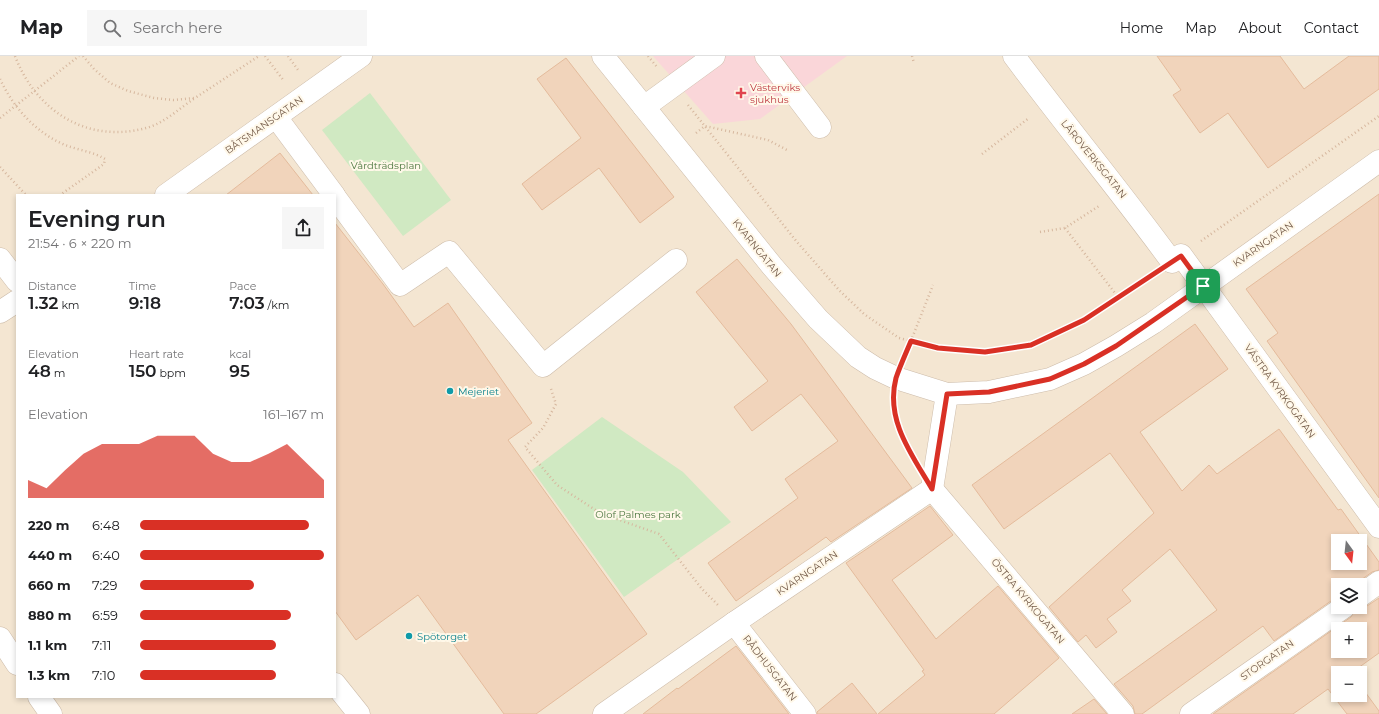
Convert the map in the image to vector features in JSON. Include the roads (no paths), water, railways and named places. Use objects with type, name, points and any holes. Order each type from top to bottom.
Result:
[{"type":"street","name":"BÅTSMANSGATAN","points":[[168,194],[361,56]]},
{"type":"street","name":"KVARNGATAN","points":[[603,56],[772,266],[818,319],[858,357],[875,368],[896,378],[947,394],[989,392],[1050,379],[1084,364],[1116,346],[1379,162]]},
{"type":"street","points":[[644,107],[714,56]]},
{"type":"street","points":[[766,56],[820,127]]},
{"type":"street","name":"LÄROVERKSGATAN","points":[[1014,56],[1121,192],[1177,259]]},
{"type":"street","points":[[276,117],[333,194]]},
{"type":"street","points":[[336,199],[400,285],[449,252],[543,366],[676,260]]},
{"type":"street","name":"VÄSTRA KYRKOGATAN","points":[[1177,259],[1203,286],[1379,527]]},
{"type":"street","points":[[0,260],[16,280]]},
{"type":"street","points":[[0,312],[16,302]]},
{"type":"street","points":[[932,489],[947,394]]},
{"type":"street","name":"KVARNGATAN","points":[[604,714],[734,623],[932,489]]},
{"type":"street","name":"ÖSTRA KYRKOGATAN","points":[[932,489],[1123,714]]},
{"type":"street","points":[[1367,591],[1379,582]]},
{"type":"street","name":"STORGATAN","points":[[1191,714],[1334,614]]},
{"type":"street","name":"RÅDHUSGATAN","points":[[734,623],[805,714]]},
{"type":"street","points":[[0,638],[16,662]]},
{"type":"street","points":[[336,685],[359,714]]},
{"type":"place","name":"Västerviks sjukhus","points":[[741,93]]},
{"type":"place","name":"Mejeriet","points":[[450,391]]},
{"type":"place","name":"Spötorget","points":[[409,636]]},
{"type":"park label","name":"Vårdträdsplan","points":[[386,165]]},
{"type":"park label","name":"Olof Palmes park","points":[[638,514]]}]
